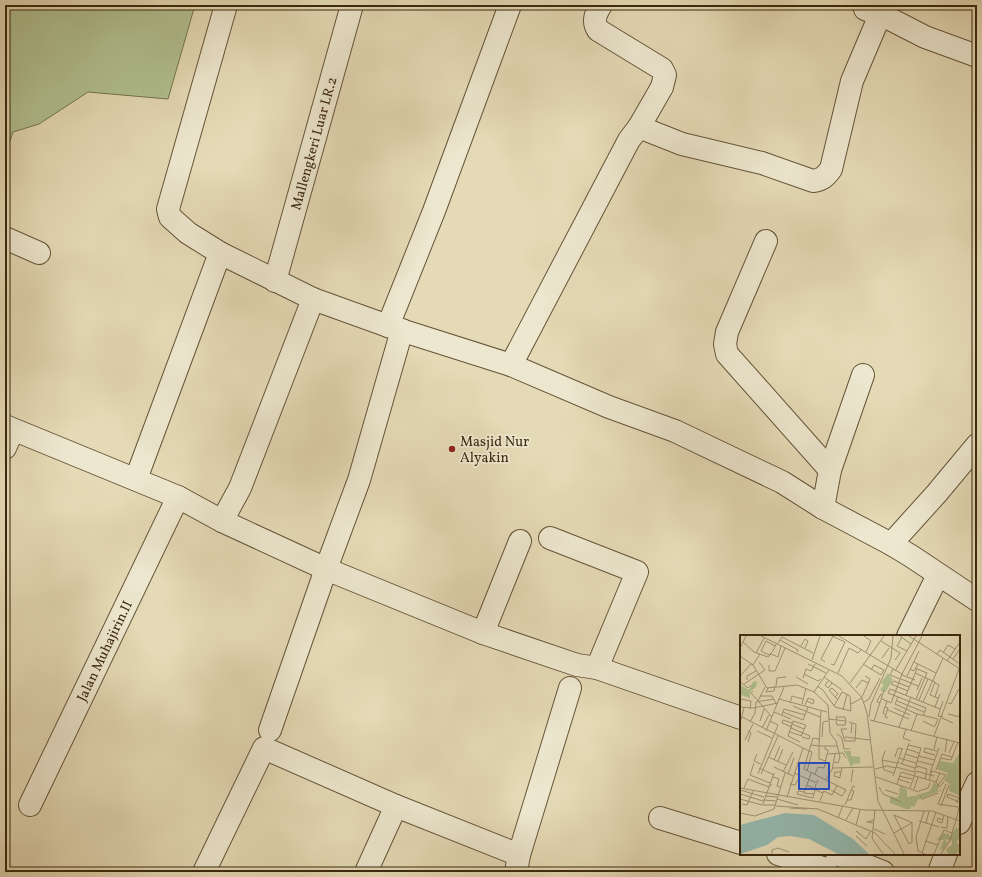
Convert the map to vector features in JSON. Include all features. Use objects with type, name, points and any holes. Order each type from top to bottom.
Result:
[{"type":"street","points":[[226,5],[168,210],[170,217],[188,233],[220,253],[313,299],[395,328],[511,365],[609,407],[675,431],[782,482],[823,508],[912,556],[977,600]]},
{"type":"street","name":"Mallengkeri Luar LR.2","points":[[275,281],[352,5]]},
{"type":"street","points":[[270,730],[326,569],[359,480],[395,328],[434,211],[510,5]]},
{"type":"street","points":[[511,365],[629,140],[639,127],[662,87],[665,75],[662,69],[598,30],[595,26],[596,13],[601,5]]},
{"type":"street","points":[[639,127],[682,144],[762,163],[813,181],[820,180],[827,175],[831,169],[852,81],[866,8],[925,37],[977,56]]},
{"type":"street","points":[[5,238],[38,253]]},
{"type":"street","points":[[766,241],[727,332],[725,344],[727,354],[830,470]]},
{"type":"street","points":[[136,479],[220,253]]},
{"type":"street","points":[[222,521],[240,488],[313,299]]},
{"type":"street","points":[[823,508],[830,470],[863,375]]},
{"type":"street","points":[[8,434],[136,479],[178,497],[222,521],[326,569],[483,633],[577,665],[597,668],[740,718]]},
{"type":"street","points":[[891,544],[937,493],[977,445]]},
{"type":"street","name":"Jalan Muhajirin.II","points":[[30,805],[178,497]]},
{"type":"street","points":[[550,538],[637,572],[597,668]]},
{"type":"street","points":[[483,633],[520,541]]},
{"type":"street","points":[[908,635],[938,575]]},
{"type":"street","points":[[204,872],[264,748],[396,806],[518,863],[570,688]]},
{"type":"street","points":[[960,821],[977,783]]},
{"type":"street","points":[[366,872],[396,806]]},
{"type":"street","points":[[660,818],[740,843]]},
{"type":"street","points":[[784,855],[883,872]]},
{"type":"street","points":[[939,872],[946,855]]},
{"type":"green space","points":[[5,5],[195,5],[168,99],[88,92],[39,124],[13,132],[5,155]]},
{"type":"place","name":"Masjid Nur Alyakin","points":[[452,449]]}]
